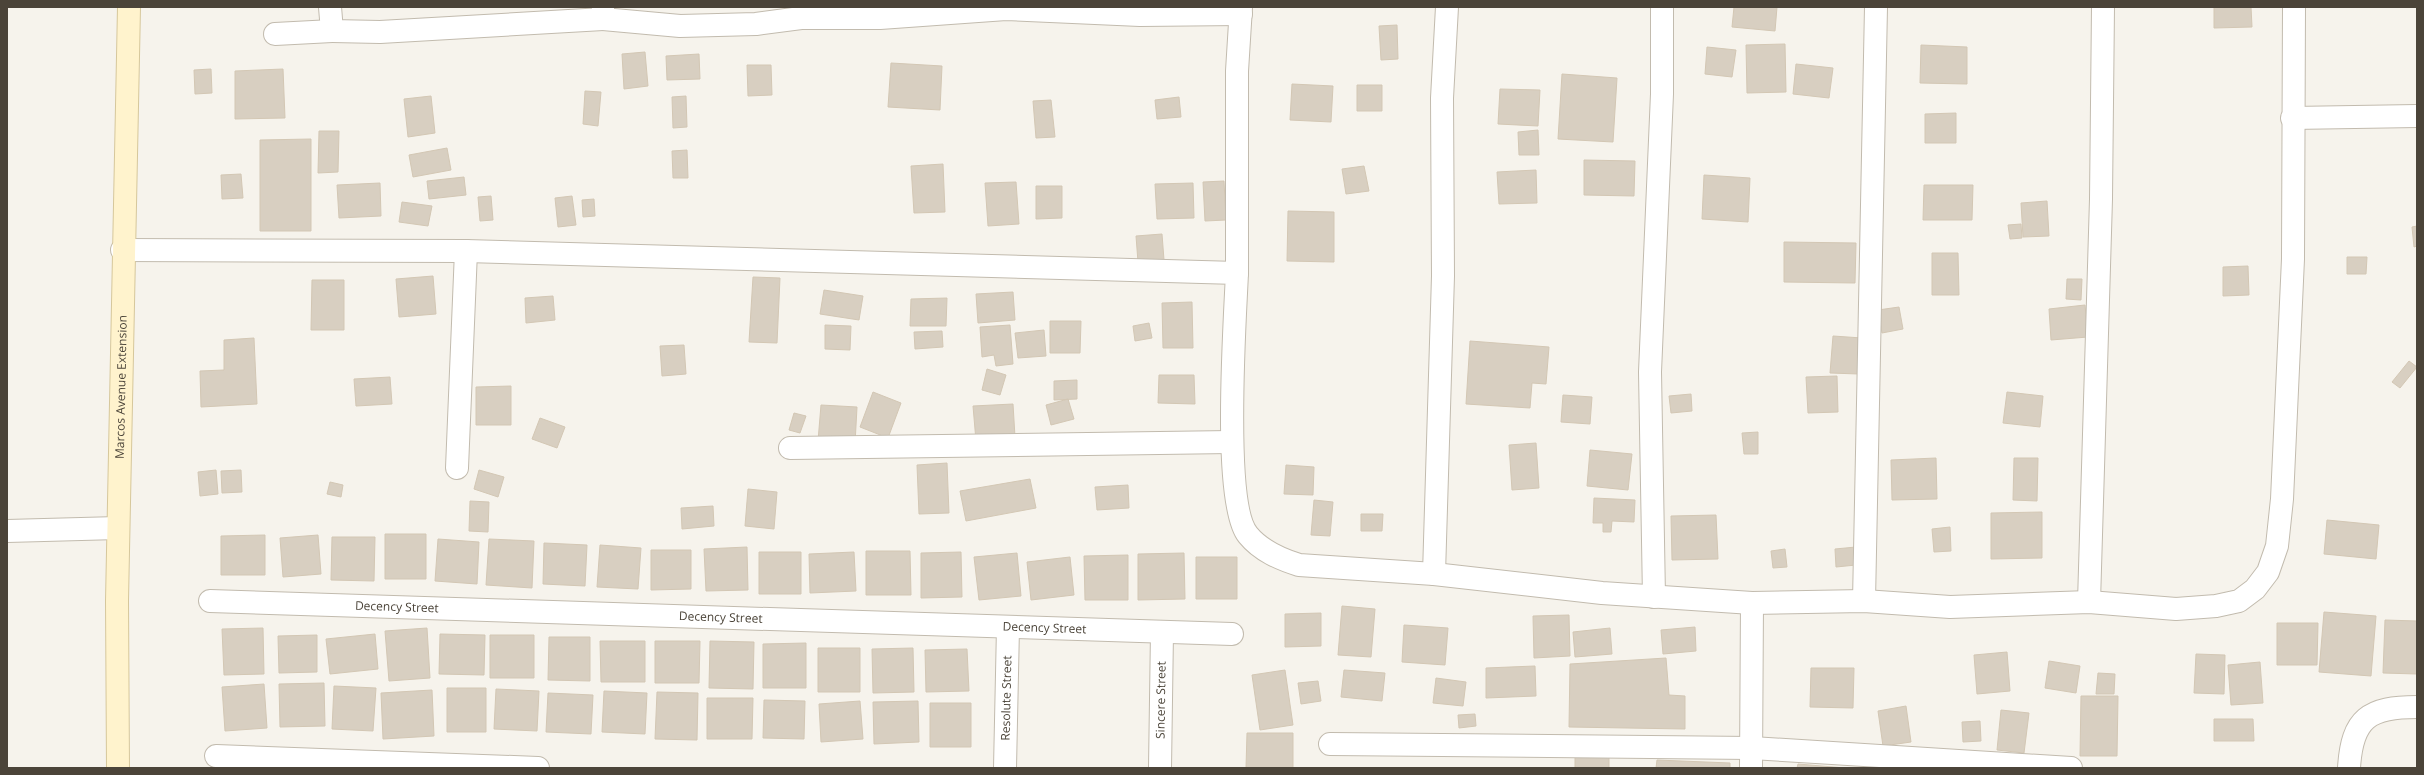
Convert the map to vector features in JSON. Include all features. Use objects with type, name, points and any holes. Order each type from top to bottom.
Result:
[{"type":"street","name":"Marcos Avenue Extension","points":[[118,768],[118,528],[122,250],[126,173],[129,7]]},
{"type":"street","points":[[330,7],[332,32]]},
{"type":"street","points":[[1434,574],[1443,276],[1442,98],[1447,7]]},
{"type":"street","points":[[1654,597],[1650,372],[1662,94],[1662,7]]},
{"type":"street","points":[[1864,601],[1876,7]]},
{"type":"street","points":[[2089,602],[2101,199],[2103,7]]},
{"type":"street","points":[[275,34],[380,32],[603,13],[680,26],[756,24],[802,12],[880,18],[1006,8],[1140,15],[1241,10],[1237,72],[1239,140],[1232,442],[1238,512],[1247,534],[1278,559],[1299,565],[1434,574],[1654,597],[1752,603],[1864,601],[1950,607],[2089,602],[2176,609],[2216,606],[2239,601],[2255,589],[2268,572],[2277,546],[2282,499],[2293,259],[2292,118],[2294,7]]},
{"type":"street","points":[[2292,118],[2417,116]]},
{"type":"street","points":[[122,250],[466,251],[1237,273]]},
{"type":"street","points":[[457,468],[466,251]]},
{"type":"street","points":[[790,448],[1232,442]]},
{"type":"street","points":[[7,531],[118,528]]},
{"type":"street","name":"Decency Street","points":[[210,601],[1232,634]]},
{"type":"street","points":[[1751,758],[1752,603]]},
{"type":"street","name":"Resolute Street","points":[[1005,768],[1008,627]]},
{"type":"street","name":"Sincere Street","points":[[1160,768],[1162,632]]},
{"type":"street","points":[[2349,768],[2352,740],[2364,720],[2373,714],[2392,707],[2417,707]]},
{"type":"street","points":[[1330,744],[2071,768]]},
{"type":"street","points":[[216,756],[309,764],[538,768]]},
{"type":"building","points":[[1734,7],[1777,7],[1775,31],[1732,27]]},
{"type":"building","points":[[2214,7],[2251,7],[2252,27],[2214,28]]},
{"type":"building","points":[[1397,25],[1398,59],[1381,60],[1379,26]]},
{"type":"building","points":[[1785,44],[1786,92],[1747,93],[1746,45]]},
{"type":"building","points":[[1921,45],[1967,47],[1967,84],[1920,83]]},
{"type":"building","points":[[1707,47],[1736,50],[1732,77],[1705,74]]},
{"type":"building","points":[[645,52],[648,86],[624,89],[622,54]]},
{"type":"building","points":[[699,54],[700,79],[667,80],[666,56]]},
{"type":"building","points":[[891,63],[942,66],[940,110],[888,107]]},
{"type":"building","points":[[1796,64],[1833,68],[1829,98],[1793,94]]},
{"type":"building","points":[[747,65],[771,65],[772,95],[748,96]]},
{"type":"building","points":[[211,69],[212,93],[195,94],[194,70]]},
{"type":"building","points":[[283,69],[285,118],[235,119],[235,71]]},
{"type":"building","points":[[1562,74],[1617,78],[1613,142],[1558,139]]},
{"type":"building","points":[[1292,84],[1333,86],[1331,122],[1290,120]]},
{"type":"building","points":[[1357,85],[1382,85],[1382,111],[1357,111]]},
{"type":"building","points":[[1500,89],[1540,90],[1538,126],[1498,124]]},
{"type":"building","points":[[585,91],[601,92],[598,126],[583,124]]},
{"type":"building","points":[[431,96],[435,133],[408,137],[404,99]]},
{"type":"building","points":[[686,96],[687,127],[673,128],[672,97]]},
{"type":"building","points":[[1179,97],[1181,117],[1157,119],[1155,100]]},
{"type":"building","points":[[1051,100],[1055,137],[1036,138],[1033,101]]},
{"type":"building","points":[[1956,113],[1956,143],[1925,143],[1925,114]]},
{"type":"building","points":[[1538,130],[1539,155],[1519,155],[1518,132]]},
{"type":"building","points":[[319,131],[339,131],[338,172],[318,173]]},
{"type":"building","points":[[311,139],[311,231],[260,231],[260,140]]},
{"type":"building","points":[[447,148],[451,170],[413,177],[409,155]]},
{"type":"building","points":[[687,150],[688,178],[673,178],[672,151]]},
{"type":"building","points":[[1584,160],[1635,161],[1634,196],[1584,195]]},
{"type":"building","points":[[943,164],[945,212],[914,213],[911,166]]},
{"type":"building","points":[[1364,166],[1369,191],[1346,194],[1342,169]]},
{"type":"building","points":[[1536,170],[1537,203],[1499,204],[1497,172]]},
{"type":"building","points":[[241,174],[243,198],[222,199],[221,175]]},
{"type":"building","points":[[1704,175],[1750,178],[1748,222],[1702,219]]},
{"type":"building","points":[[464,177],[466,195],[429,199],[427,181]]},
{"type":"building","points":[[1224,181],[1226,220],[1205,221],[1203,182]]},
{"type":"building","points":[[1016,182],[1019,224],[988,226],[985,183]]},
{"type":"building","points":[[380,183],[381,216],[339,218],[337,185]]},
{"type":"building","points":[[1193,183],[1194,218],[1157,219],[1155,184]]},
{"type":"building","points":[[1924,185],[1973,185],[1972,220],[1923,220]]},
{"type":"building","points":[[1036,186],[1062,186],[1062,218],[1036,219]]},
{"type":"building","points":[[491,196],[493,220],[480,221],[478,197]]},
{"type":"building","points":[[572,196],[576,225],[558,227],[555,198]]},
{"type":"building","points":[[594,199],[595,216],[583,217],[582,200]]},
{"type":"building","points":[[2047,201],[2049,236],[2023,237],[2021,203]]},
{"type":"building","points":[[402,202],[432,206],[428,226],[399,222]]},
{"type":"building","points":[[1288,211],[1334,212],[1334,262],[1287,261]]},
{"type":"building","points":[[2021,224],[2022,238],[2010,239],[2008,225]]},
{"type":"building","points":[[2417,226],[2417,246],[2414,247],[2412,227]]},
{"type":"building","points":[[1162,234],[1164,260],[1138,262],[1136,236]]},
{"type":"building","points":[[1784,242],[1856,243],[1855,283],[1784,282]]},
{"type":"building","points":[[1932,253],[1958,253],[1959,295],[1932,295]]},
{"type":"building","points":[[2347,257],[2367,257],[2366,274],[2347,274]]},
{"type":"building","points":[[2248,266],[2249,295],[2223,296],[2223,267]]},
{"type":"building","points":[[433,276],[436,314],[399,317],[396,279]]},
{"type":"building","points":[[753,277],[780,278],[777,343],[749,342]]},
{"type":"building","points":[[2067,279],[2082,279],[2081,300],[2066,299]]},
{"type":"building","points":[[312,280],[344,280],[344,330],[311,330]]},
{"type":"building","points":[[824,290],[863,296],[859,320],[820,314]]},
{"type":"building","points":[[1013,292],[1015,320],[978,323],[976,294]]},
{"type":"building","points":[[553,296],[555,320],[526,323],[525,298]]},
{"type":"building","points":[[947,298],[946,326],[910,326],[911,299]]},
{"type":"building","points":[[1192,302],[1193,348],[1163,348],[1162,303]]},
{"type":"building","points":[[2085,305],[2088,337],[2051,340],[2049,309]]},
{"type":"building","points":[[1899,307],[1903,329],[1882,333],[1878,310]]},
{"type":"building","points":[[1050,321],[1081,321],[1080,353],[1050,353]]},
{"type":"building","points":[[1149,323],[1152,338],[1135,341],[1133,326]]},
{"type":"building","points":[[825,325],[851,326],[850,350],[825,349]]},
{"type":"building","points":[[1010,325],[1013,364],[996,366],[994,355],[982,357],[980,327]]},
{"type":"building","points":[[1044,330],[1046,356],[1018,358],[1015,333]]},
{"type":"building","points":[[942,331],[943,347],[915,349],[914,332]]},
{"type":"building","points":[[1833,336],[1862,338],[1859,374],[1830,373]]},
{"type":"building","points":[[254,338],[257,404],[201,407],[200,371],[224,370],[224,340]]},
{"type":"building","points":[[1470,341],[1549,347],[1546,384],[1532,383],[1530,408],[1466,404]]},
{"type":"building","points":[[684,345],[686,374],[662,376],[660,346]]},
{"type":"building","points":[[2409,361],[2417,367],[2400,388],[2392,382]]},
{"type":"building","points":[[987,369],[1006,375],[1000,395],[982,390]]},
{"type":"building","points":[[1159,375],[1194,375],[1195,404],[1158,403]]},
{"type":"building","points":[[1837,376],[1838,412],[1808,413],[1806,377]]},
{"type":"building","points":[[390,377],[392,404],[356,406],[354,379]]},
{"type":"building","points":[[1077,380],[1077,399],[1054,400],[1054,381]]},
{"type":"building","points":[[511,386],[511,425],[476,425],[476,387]]},
{"type":"building","points":[[873,392],[901,403],[888,438],[860,427]]},
{"type":"building","points":[[2007,392],[2043,396],[2040,427],[2003,423]]},
{"type":"building","points":[[1691,394],[1692,411],[1671,413],[1669,396]]},
{"type":"building","points":[[1563,395],[1592,397],[1590,424],[1561,422]]},
{"type":"building","points":[[1068,399],[1074,419],[1051,425],[1046,405]]},
{"type":"building","points":[[1013,404],[1015,437],[976,441],[973,406]]},
{"type":"building","points":[[821,405],[857,407],[855,444],[818,441]]},
{"type":"building","points":[[794,413],[806,416],[800,433],[789,430]]},
{"type":"building","points":[[540,418],[565,427],[557,448],[532,439]]},
{"type":"building","points":[[1758,432],[1758,454],[1744,454],[1742,433]]},
{"type":"building","points":[[1536,443],[1539,488],[1512,490],[1509,445]]},
{"type":"building","points":[[1590,450],[1632,454],[1628,490],[1587,486]]},
{"type":"building","points":[[1936,458],[1937,499],[1892,500],[1891,460]]},
{"type":"building","points":[[2014,458],[2038,458],[2037,501],[2013,500]]},
{"type":"building","points":[[947,463],[949,513],[919,514],[917,465]]},
{"type":"building","points":[[1286,465],[1314,467],[1313,495],[1284,494]]},
{"type":"building","points":[[216,470],[218,494],[200,496],[198,472]]},
{"type":"building","points":[[241,470],[242,492],[222,493],[221,471]]},
{"type":"building","points":[[479,470],[504,477],[498,497],[474,489]]},
{"type":"building","points":[[1030,479],[1036,508],[966,521],[960,491]]},
{"type":"building","points":[[330,482],[343,485],[341,497],[327,494]]},
{"type":"building","points":[[1128,485],[1129,508],[1097,510],[1095,487]]},
{"type":"building","points":[[748,489],[777,492],[774,529],[745,526]]},
{"type":"building","points":[[1594,498],[1635,500],[1634,522],[1612,521],[1611,532],[1603,532],[1603,523],[1593,523]]},
{"type":"building","points":[[1314,500],[1333,502],[1330,536],[1311,535]]},
{"type":"building","points":[[470,501],[489,502],[488,532],[469,531]]},
{"type":"building","points":[[713,506],[714,526],[682,529],[681,508]]},
{"type":"building","points":[[2042,512],[2042,558],[1991,559],[1991,513]]},
{"type":"building","points":[[1361,514],[1383,514],[1382,531],[1361,531]]},
{"type":"building","points":[[1716,515],[1718,559],[1672,560],[1671,516]]},
{"type":"building","points":[[2327,520],[2379,525],[2376,559],[2324,554]]},
{"type":"building","points":[[1950,527],[1951,551],[1934,552],[1932,529]]},
{"type":"building","points":[[385,534],[426,534],[426,579],[385,579]]},
{"type":"building","points":[[265,535],[265,575],[221,575],[221,536]]},
{"type":"building","points":[[318,535],[321,574],[283,577],[280,538]]},
{"type":"building","points":[[332,537],[375,537],[374,581],[331,580]]},
{"type":"building","points":[[438,539],[479,542],[477,584],[435,581]]},
{"type":"building","points":[[489,539],[534,541],[532,588],[486,585]]},
{"type":"building","points":[[544,543],[587,545],[585,586],[543,584]]},
{"type":"building","points":[[600,545],[641,548],[638,589],[597,587]]},
{"type":"building","points":[[747,547],[748,590],[706,591],[704,549]]},
{"type":"building","points":[[1856,547],[1856,565],[1836,567],[1835,549]]},
{"type":"building","points":[[1785,549],[1787,567],[1773,568],[1771,551]]},
{"type":"building","points":[[651,550],[691,550],[691,589],[651,590]]},
{"type":"building","points":[[866,551],[910,551],[911,595],[866,595]]},
{"type":"building","points":[[759,552],[801,552],[801,594],[759,594]]},
{"type":"building","points":[[854,552],[856,591],[810,593],[809,554]]},
{"type":"building","points":[[961,552],[962,597],[921,598],[921,553]]},
{"type":"building","points":[[1017,553],[1021,596],[979,600],[974,557]]},
{"type":"building","points":[[1184,553],[1185,599],[1138,600],[1138,554]]},
{"type":"building","points":[[1128,555],[1128,600],[1085,600],[1084,556]]},
{"type":"building","points":[[1070,557],[1074,595],[1031,600],[1027,562]]},
{"type":"building","points":[[1196,557],[1237,557],[1237,599],[1196,599]]},
{"type":"building","points":[[1342,606],[1375,609],[1371,657],[1338,655]]},
{"type":"building","points":[[2324,612],[2376,616],[2371,676],[2319,672]]},
{"type":"building","points":[[1321,613],[1321,646],[1285,647],[1285,614]]},
{"type":"building","points":[[1569,615],[1570,656],[1534,658],[1533,616]]},
{"type":"building","points":[[2385,620],[2417,621],[2417,674],[2383,673]]},
{"type":"building","points":[[2277,623],[2318,623],[2317,665],[2277,665]]},
{"type":"building","points":[[1404,625],[1448,628],[1445,665],[1402,662]]},
{"type":"building","points":[[1695,627],[1696,651],[1663,654],[1661,630]]},
{"type":"building","points":[[263,628],[264,674],[224,675],[222,629]]},
{"type":"building","points":[[427,628],[430,678],[389,681],[385,631]]},
{"type":"building","points":[[1610,628],[1612,654],[1575,657],[1573,632]]},
{"type":"building","points":[[375,634],[378,669],[330,674],[326,639]]},
{"type":"building","points":[[440,634],[485,635],[484,675],[439,674]]},
{"type":"building","points":[[317,635],[317,672],[279,673],[278,636]]},
{"type":"building","points":[[490,635],[534,635],[534,678],[490,678]]},
{"type":"building","points":[[549,637],[590,637],[590,681],[548,680]]},
{"type":"building","points":[[600,641],[645,641],[645,682],[601,682]]},
{"type":"building","points":[[655,641],[700,641],[699,683],[655,683]]},
{"type":"building","points":[[710,641],[754,642],[753,689],[709,688]]},
{"type":"building","points":[[806,643],[806,688],[763,688],[763,644]]},
{"type":"building","points":[[818,648],[860,648],[860,692],[818,692]]},
{"type":"building","points":[[913,648],[914,692],[873,693],[872,649]]},
{"type":"building","points":[[967,649],[969,691],[926,692],[925,650]]},
{"type":"building","points":[[2007,652],[2010,691],[1977,694],[1974,655]]},
{"type":"building","points":[[2196,654],[2225,655],[2224,694],[2194,693]]},
{"type":"building","points":[[1666,658],[1669,695],[1685,696],[1685,729],[1569,727],[1570,664]]},
{"type":"building","points":[[2049,661],[2080,666],[2076,693],[2045,688]]},
{"type":"building","points":[[2260,662],[2263,703],[2231,705],[2228,665]]},
{"type":"building","points":[[1535,666],[1536,696],[1486,698],[1486,668]]},
{"type":"building","points":[[1811,668],[1854,668],[1853,708],[1810,707]]},
{"type":"building","points":[[1285,670],[1293,725],[1260,730],[1252,675]]},
{"type":"building","points":[[1344,670],[1385,673],[1382,701],[1341,697]]},
{"type":"building","points":[[2098,673],[2115,674],[2114,694],[2096,694]]},
{"type":"building","points":[[1436,678],[1466,682],[1463,706],[1433,703]]},
{"type":"building","points":[[1318,681],[1321,701],[1301,704],[1298,683]]},
{"type":"building","points":[[324,683],[325,726],[280,727],[279,684]]},
{"type":"building","points":[[264,684],[267,728],[225,731],[222,687]]},
{"type":"building","points":[[334,686],[376,688],[373,731],[332,729]]},
{"type":"building","points":[[447,688],[486,688],[486,732],[447,732]]},
{"type":"building","points":[[496,689],[539,691],[537,731],[494,729]]},
{"type":"building","points":[[432,690],[434,736],[383,739],[381,693]]},
{"type":"building","points":[[604,691],[647,693],[645,734],[602,732]]},
{"type":"building","points":[[657,692],[698,693],[697,740],[655,739]]},
{"type":"building","points":[[548,693],[593,695],[591,734],[546,732]]},
{"type":"building","points":[[2081,696],[2118,696],[2117,756],[2080,756]]},
{"type":"building","points":[[707,698],[753,698],[752,739],[707,739]]},
{"type":"building","points":[[764,700],[805,701],[804,739],[763,738]]},
{"type":"building","points":[[860,701],[863,739],[821,742],[819,704]]},
{"type":"building","points":[[918,701],[919,742],[874,744],[873,702]]},
{"type":"building","points":[[930,703],[971,703],[971,747],[930,747]]},
{"type":"building","points":[[1906,706],[1911,742],[1883,746],[1878,711]]},
{"type":"building","points":[[2001,710],[2029,713],[2024,753],[1997,750]]},
{"type":"building","points":[[1475,714],[1476,726],[1459,728],[1458,715]]},
{"type":"building","points":[[2214,719],[2253,719],[2254,741],[2214,741]]},
{"type":"building","points":[[1980,721],[1981,741],[1963,742],[1962,722]]},
{"type":"building","points":[[1247,733],[1293,733],[1293,768],[1246,768]]},
{"type":"building","points":[[1575,754],[1609,756],[1609,768],[1575,768]]},
{"type":"building","points":[[1657,760],[1730,763],[1730,768],[1656,768]]},
{"type":"building","points":[[1798,764],[1845,768],[1797,768]]}]
